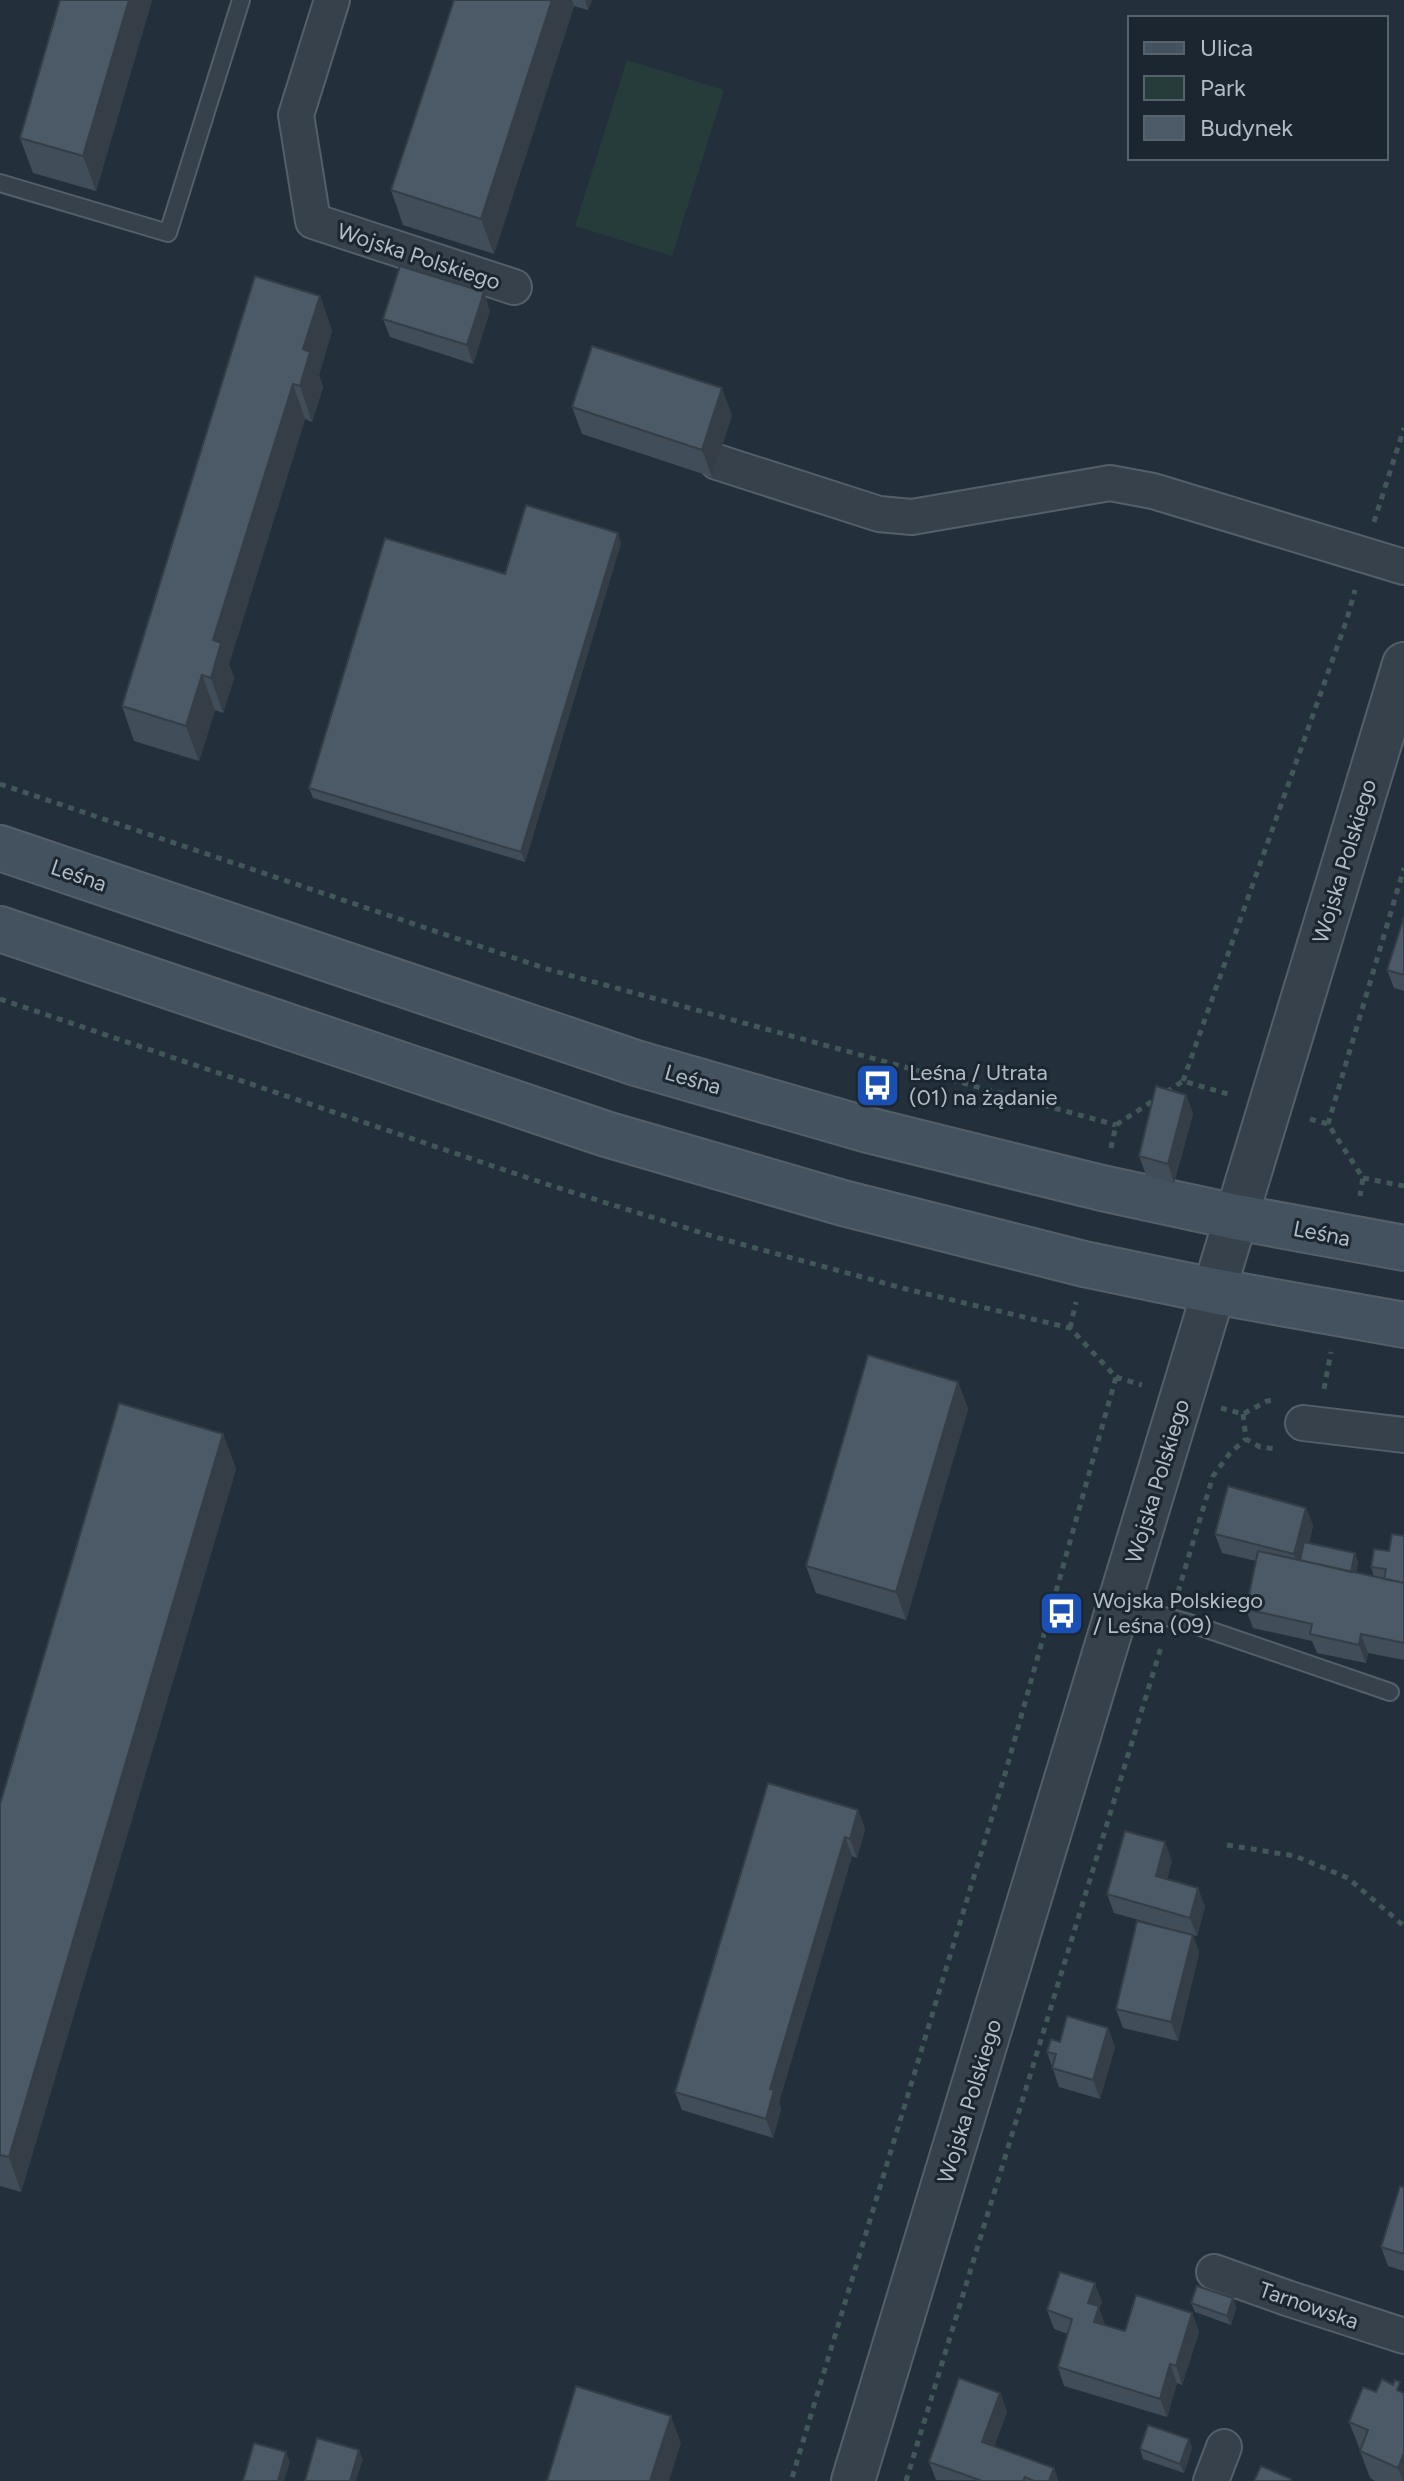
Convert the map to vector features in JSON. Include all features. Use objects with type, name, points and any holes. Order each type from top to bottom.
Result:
[{"type":"main road","name":"Leśna","points":[[0,848],[636,1063],[868,1130],[1102,1188],[1404,1248]]},
{"type":"main road","points":[[0,929],[606,1134],[843,1203],[1084,1264],[1404,1325]]},
{"type":"street","name":"Wojska Polskiego","points":[[332,0],[296,115],[313,221],[514,287]]},
{"type":"street","points":[[717,462],[879,514],[912,517],[1110,483],[1153,491],[1404,567]]},
{"type":"street","name":"Wojska Polskiego","points":[[853,2481],[1404,664]]},
{"type":"street","points":[[1292,1411],[1404,1435]]},
{"type":"street","name":"Tarnowska","points":[[1214,2272],[1404,2336]]},
{"type":"street","points":[[1211,2481],[1224,2447]]},
{"type":"lane","points":[[0,183],[168,233],[241,0]]},
{"type":"lane","points":[[1120,1604],[1390,1692]]},
{"type":"path","points":[[1183,1081],[1347,619],[1404,428]]},
{"type":"path","points":[[0,784],[547,969],[1116,1125]]},
{"type":"path","points":[[1328,1124],[1404,868]]},
{"type":"path","points":[[0,999],[529,1179],[715,1237],[906,1289],[1070,1328],[1116,1377],[1243,1414],[1267,1401],[1292,1411]]},
{"type":"path","points":[[1363,1178],[1404,1186]]},
{"type":"path","points":[[791,2481],[1005,1774],[1116,1377]]},
{"type":"path","points":[[906,2481],[1213,1476],[1230,1453],[1246,1439]]},
{"type":"path","points":[[1227,1845],[1295,1856],[1348,1878],[1404,1926]]},
{"type":"green space","points":[[627,60],[724,90],[672,256],[575,226]]},
{"type":"building","points":[[60,0],[129,0],[83,156],[20,138]]},
{"type":"building","points":[[454,0],[552,0],[481,219],[391,190]]},
{"type":"building","points":[[400,266],[484,292],[467,345],[383,319]]},
{"type":"building","points":[[255,276],[320,296],[303,349],[310,352],[300,386],[293,384],[213,640],[221,643],[211,678],[202,675],[186,726],[122,706]]},
{"type":"building","points":[[592,346],[722,388],[702,450],[572,407]]},
{"type":"building","points":[[526,505],[618,533],[521,852],[309,788],[385,538],[505,574]]},
{"type":"building","points":[[1404,917],[1404,975],[1387,970]]},
{"type":"building","points":[[1156,1086],[1186,1095],[1168,1164],[1139,1156]]},
{"type":"building","points":[[868,1355],[958,1382],[896,1592],[806,1566]]},
{"type":"building","points":[[119,1403],[223,1434],[9,2157],[0,2155],[0,1804]]},
{"type":"building","points":[[1228,1486],[1306,1508],[1294,1554],[1215,1534]]},
{"type":"building","points":[[1392,1534],[1404,1536],[1404,1583],[1384,1579],[1386,1569],[1371,1567],[1374,1549],[1389,1551]]},
{"type":"building","points":[[1304,1542],[1355,1553],[1351,1572],[1300,1560]]},
{"type":"building","points":[[1258,1551],[1404,1583],[1404,1643],[1361,1634],[1359,1645],[1310,1634],[1312,1624],[1246,1609]]},
{"type":"building","points":[[768,1783],[858,1810],[850,1839],[845,1837],[770,2089],[774,2090],[766,2119],[675,2092]]},
{"type":"building","points":[[1125,1831],[1165,1842],[1156,1876],[1198,1888],[1190,1918],[1107,1894]]},
{"type":"building","points":[[1137,1921],[1193,1935],[1171,2022],[1116,2009]]},
{"type":"building","points":[[1067,2016],[1108,2028],[1093,2080],[1052,2068],[1056,2054],[1047,2052],[1051,2039],[1060,2042]]},
{"type":"building","points":[[1400,2186],[1404,2187],[1404,2254],[1381,2247]]},
{"type":"building","points":[[1060,2272],[1095,2283],[1088,2303],[1099,2306],[1094,2322],[1125,2331],[1136,2295],[1192,2313],[1176,2366],[1170,2364],[1160,2399],[1058,2367],[1072,2319],[1047,2310]]},
{"type":"building","points":[[1197,2286],[1233,2298],[1227,2316],[1191,2303]]},
{"type":"building","points":[[959,2378],[1000,2393],[982,2442],[1054,2468],[1049,2481],[1034,2481],[1025,2477],[1023,2481],[982,2481],[929,2462]]},
{"type":"building","points":[[1382,2379],[1393,2385],[1395,2380],[1400,2382],[1397,2390],[1404,2393],[1404,2453],[1398,2468],[1360,2451],[1368,2430],[1349,2422],[1363,2387],[1376,2392]]},
{"type":"building","points":[[576,2386],[671,2416],[650,2481],[547,2481]]},
{"type":"building","points":[[1148,2425],[1189,2439],[1180,2464],[1140,2449]]},
{"type":"building","points":[[317,2438],[359,2450],[350,2481],[305,2481]]},
{"type":"building","points":[[254,2443],[286,2452],[278,2481],[243,2481]]},
{"type":"building","points":[[1261,2466],[1291,2479],[1254,2481]]},
{"type":"place","name":"Leśna / Utrata (01) na żądanie","points":[[878,1085]]},
{"type":"place","name":"Wojska Polskiego / Leśna (09)","points":[[1062,1613]]}]
